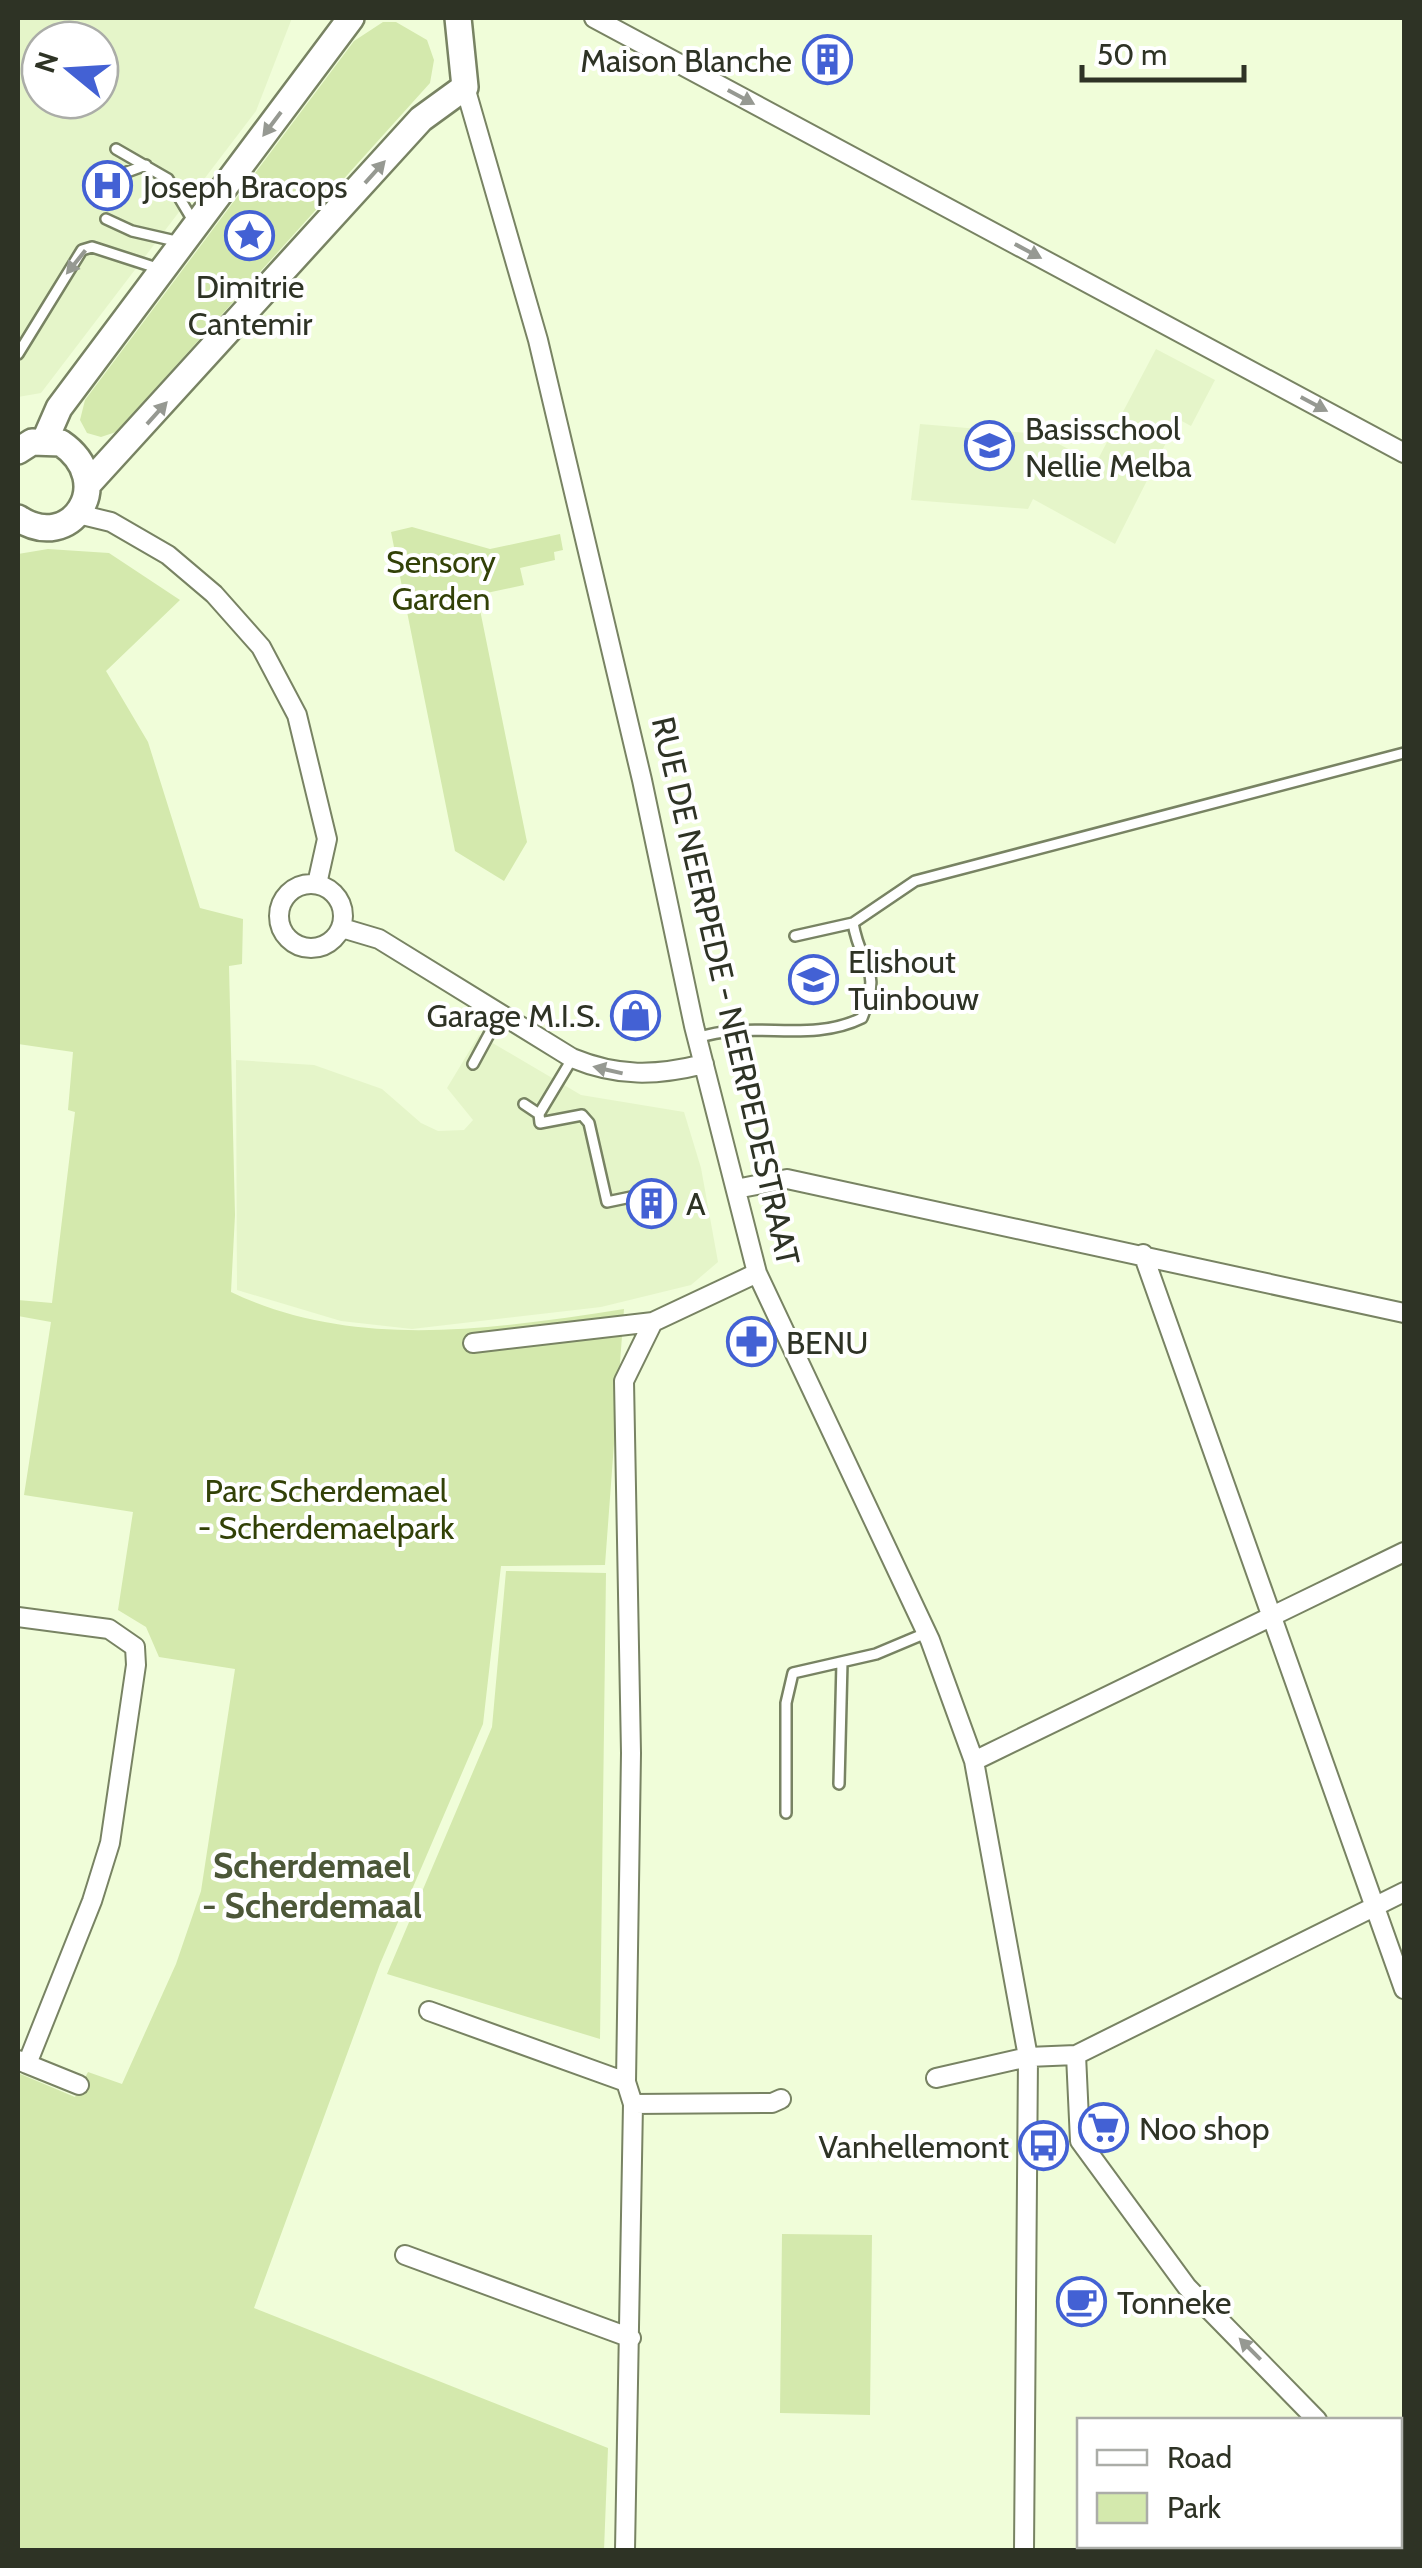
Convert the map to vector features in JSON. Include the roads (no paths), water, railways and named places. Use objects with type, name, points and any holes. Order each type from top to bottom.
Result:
[{"type":"street","points":[[46,440],[58,408],[351,18]]},
{"type":"street","name":"RUE DE NEERPEDE - NEERPEDESTRAAT","points":[[458,18],[465,87],[548,382],[697,1038],[757,1273],[926,1633],[974,1760],[1028,2056],[1024,2550]]},
{"type":"street","points":[[594,18],[1404,452]]},
{"type":"street","points":[[78,514],[89,483],[422,119],[465,87]]},
{"type":"street","points":[[18,451],[46,440],[74,451],[85,465],[89,483]]},
{"type":"street","points":[[18,518],[46,528],[78,514],[112,522],[168,555],[214,594],[261,648],[297,715],[327,839],[317,884]]},
{"type":"street","points":[[317,884],[340,900],[342,928],[330,942],[312,948],[294,943],[282,929],[279,912],[286,896],[300,886],[317,884]]},
{"type":"street","points":[[342,928],[379,940],[572,1058],[599,1070],[638,1076],[704,1064]]},
{"type":"street","points":[[736,1189],[787,1179],[1404,1313]]},
{"type":"street","points":[[1143,1254],[1404,1989]]},
{"type":"street","points":[[473,1342],[652,1322],[757,1273]]},
{"type":"street","points":[[625,2550],[632,2338],[633,2104],[626,2082],[630,1753],[624,1380],[652,1322]]},
{"type":"street","points":[[974,1760],[1404,1552]]},
{"type":"street","points":[[18,1617],[108,1630],[135,1647],[136,1665],[110,1843],[92,1902],[22,2062],[79,2085]]},
{"type":"street","points":[[936,2078],[1028,2056],[1076,2055],[1375,1910],[1404,1892]]},
{"type":"street","points":[[430,2011],[626,2082]]},
{"type":"street","points":[[1076,2055],[1080,2141],[1188,2287],[1314,2418]]},
{"type":"street","points":[[633,2104],[781,2099]]},
{"type":"street","points":[[405,2255],[632,2338]]},
{"type":"lane","points":[[106,219],[132,232],[189,234],[168,179],[116,150]]},
{"type":"lane","points":[[127,172],[146,165]]},
{"type":"lane","points":[[18,354],[82,250],[92,247],[162,270]]},
{"type":"lane","points":[[796,936],[854,923],[915,880],[1404,753]]},
{"type":"lane","points":[[697,1038],[736,1028],[835,1031],[862,1018],[872,993],[872,966],[857,948],[854,923]]},
{"type":"lane","points":[[472,1064],[500,1014]]},
{"type":"lane","points":[[572,1058],[539,1114],[540,1123],[582,1115],[588,1123],[607,1202],[631,1196]]},
{"type":"lane","points":[[524,1104],[539,1114]]},
{"type":"lane","points":[[786,1813],[788,1682],[802,1667],[842,1662],[926,1633]]},
{"type":"lane","points":[[839,1784],[842,1662]]},
{"type":"place","name":"Maison Blanche","points":[[827,60]]},
{"type":"place","name":"Joseph Bracops","points":[[108,186]]},
{"type":"place","name":"Dimitrie Cantemir","points":[[250,236]]},
{"type":"place","name":"Basisschool Nellie Melba","points":[[990,446]]},
{"type":"place","name":"Elishout Tuinbouw","points":[[813,979]]},
{"type":"place","name":"Garage M.I.S.","points":[[636,1015]]},
{"type":"place","name":"A","points":[[651,1203]]},
{"type":"place","name":"BENU","points":[[751,1342]]},
{"type":"place","name":"Noo shop","points":[[1104,2128]]},
{"type":"place","name":"Vanhellemont","points":[[1044,2146]]},
{"type":"place","name":"Tonneke","points":[[1082,2302]]},
{"type":"district","name":"Scherdemael - Scherdemaal","points":[[312,1885]]},
{"type":"park label","name":"Sensory Garden","points":[[441,580]]},
{"type":"park label","name":"Parc Scherdemael - Scherdemaelpark","points":[[326,1508]]}]
